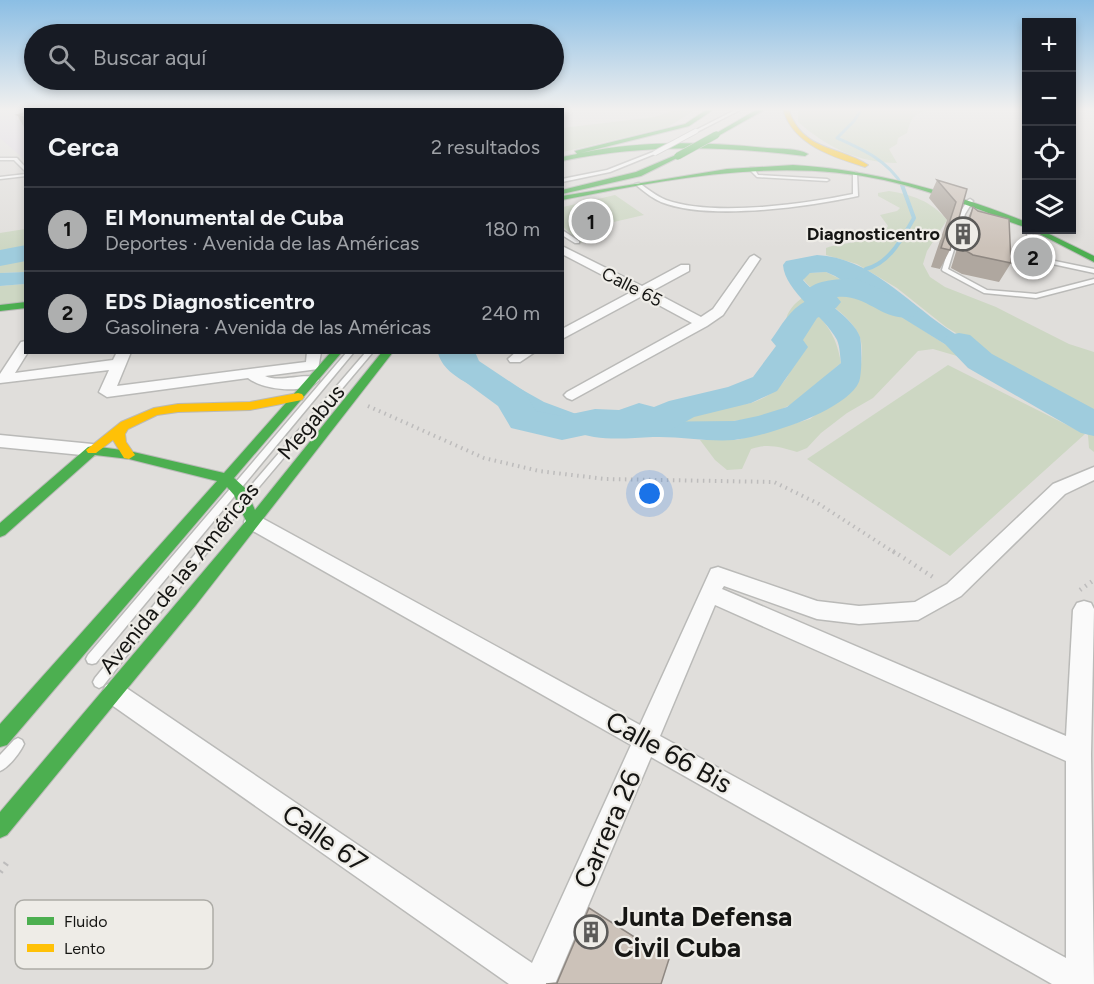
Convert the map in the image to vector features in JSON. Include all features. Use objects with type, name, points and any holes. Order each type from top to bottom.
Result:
[{"type":"main road","points":[[564,167],[616,156]]},
{"type":"main road","points":[[564,192],[638,174],[678,156]]},
{"type":"main road","points":[[637,184],[669,172],[691,159],[687,156]]},
{"type":"main road","points":[[714,156],[725,162],[860,169]]},
{"type":"main road","points":[[781,156],[973,191],[1022,211]]},
{"type":"main road","points":[[802,156],[860,169]]},
{"type":"main road","points":[[837,156],[860,169]]},
{"type":"main road","points":[[564,198],[637,184],[752,169],[792,167]]},
{"type":"main road","points":[[933,184],[1022,224]]},
{"type":"main road","points":[[1044,234],[1094,259]]},
{"type":"main road","points":[[1073,234],[1094,244]]},
{"type":"main road","points":[[0,308],[24,305]]},
{"type":"main road","name":"Avenida de las Américas","points":[[0,738],[236,487],[298,397],[335,354]]},
{"type":"main road","name":"Avenida de las Américas","points":[[0,828],[104,690],[253,522],[349,397],[386,354]]},
{"type":"main road","points":[[0,531],[110,434],[125,425],[159,411],[177,408],[244,407],[298,397]]},
{"type":"main road","points":[[125,425],[119,434],[120,443],[129,455]]},
{"type":"main road","points":[[92,450],[129,455],[236,487],[253,522]]},
{"type":"street","name":"Calle 65","points":[[564,250],[702,323]]},
{"type":"street","points":[[572,395],[718,312],[754,259]]},
{"type":"street","points":[[564,334],[685,268]]},
{"type":"street","points":[[24,348],[4,379],[121,358]]},
{"type":"street","points":[[121,358],[107,392],[313,366],[314,354]]},
{"type":"street","points":[[251,373],[260,382],[274,386],[312,380]]},
{"type":"street","points":[[0,441],[92,450]]},
{"type":"street","points":[[714,584],[838,614],[918,611],[954,590],[1059,489],[1094,473]]},
{"type":"street","name":"Calle 66 Bis","points":[[253,522],[1082,984]]},
{"type":"street","points":[[714,584],[1078,754]]},
{"type":"street","name":"Carrera 26","points":[[538,984],[714,584]]},
{"type":"street","points":[[1082,984],[1078,754],[1084,610]]},
{"type":"street","name":"Calle 67","points":[[104,690],[538,984]]},
{"type":"lane","points":[[564,181],[608,171],[647,156]]},
{"type":"lane","points":[[0,159],[15,159],[24,170]]},
{"type":"lane","points":[[752,169],[757,176],[827,180]]},
{"type":"lane","points":[[637,184],[665,202],[701,210],[837,200],[856,195],[860,169]]},
{"type":"lane","points":[[0,178],[24,173]]},
{"type":"lane","points":[[970,201],[962,214],[945,270],[986,292],[1036,296],[1094,281]]},
{"type":"lane","points":[[564,233],[577,242]]},
{"type":"lane","points":[[1029,234],[1032,243],[1029,252]]},
{"type":"lane","points":[[1046,261],[1094,271]]},
{"type":"lane","name":"Megabus","points":[[87,664],[349,354]]},
{"type":"lane","name":"Megabus","points":[[104,690],[236,487],[368,354]]},
{"type":"lane","points":[[0,765],[28,733]]},
{"type":"path","points":[[349,397],[484,458],[538,471],[606,479],[774,482],[819,504],[954,590]]},
{"type":"green space","points":[[853,156],[893,156],[897,163],[869,160]]},
{"type":"green space","points":[[889,191],[921,200],[935,208],[947,220],[927,251],[923,264],[930,277],[945,287],[996,307],[1069,344],[1094,352],[1094,410],[1050,390],[946,327],[897,288],[857,264],[826,255],[826,248],[868,239],[883,232],[888,226],[880,215],[897,211],[900,208],[878,196],[878,193]]},
{"type":"green space","points":[[615,195],[644,215],[592,227],[598,233],[581,243],[564,228],[564,207]]},
{"type":"green space","points":[[24,229],[24,272],[0,273],[0,233]]},
{"type":"green space","points":[[826,272],[854,286],[943,343],[1094,424],[1094,452],[1089,448],[1088,435],[1061,413],[957,356],[933,349],[918,351],[873,398],[847,413],[821,433],[807,448],[797,452],[774,446],[757,447],[751,449],[742,469],[727,470],[715,460],[700,440],[737,440],[810,419],[859,382],[862,352],[859,335],[841,312],[803,279],[810,273]]},
{"type":"green space","points":[[24,284],[24,305],[0,308],[0,286]]},
{"type":"green space","points":[[802,298],[828,328],[836,343],[841,363],[800,398],[786,407],[750,419],[709,423],[629,422],[630,419],[655,410],[697,405],[719,399],[743,404],[770,394],[781,385],[791,368],[793,357],[786,318],[791,308]]},
{"type":"green space","points":[[948,365],[1085,434],[950,556],[807,459]]},
{"type":"water","points":[[817,255],[836,258],[870,272],[946,328],[982,351],[1094,410],[1094,424],[943,343],[826,272],[810,273],[803,280],[851,322],[860,337],[859,382],[851,393],[822,412],[783,428],[747,438],[734,440],[663,437],[616,439],[580,434],[542,420],[469,384],[446,368],[438,354],[466,354],[478,365],[544,402],[595,421],[734,421],[758,416],[787,407],[841,363],[837,340],[790,285],[783,265],[786,261]]},
{"type":"water","points":[[24,272],[24,284],[0,286],[0,273]]},
{"type":"building","points":[[937,180],[967,189],[950,250],[941,248],[956,202]]},
{"type":"building","points":[[973,207],[978,211],[1009,219],[1011,263],[973,255],[961,248]]},
{"type":"building","name":"Junta Defensa Civil Cuba","points":[[589,908],[669,959],[661,984],[546,984],[557,983]]},
{"type":"waterway","points":[[872,156],[890,169],[903,186]]},
{"type":"waterway","points":[[857,281],[866,269],[889,256],[914,218],[902,185]]},
{"type":"waterway","points":[[0,258],[24,253]]},
{"type":"waterway","points":[[854,286],[858,280]]},
{"type":"waterway","points":[[460,354],[465,366],[512,399],[524,420],[562,428],[595,421],[629,422],[630,419],[639,415],[656,422],[682,409],[739,396],[765,384],[792,347],[787,340],[806,312],[826,302],[816,295],[825,290],[854,286],[904,310]]},
{"type":"waterway","points":[[959,342],[980,361],[1094,424]]},
{"type":"traffic: fast","points":[[564,159],[578,156]]},
{"type":"traffic: fast","points":[[564,192],[638,174],[678,156]]},
{"type":"traffic: fast","points":[[564,198],[727,171],[793,167],[853,173],[912,185],[969,203],[1022,223]]},
{"type":"traffic: fast","points":[[1044,234],[1094,259]]},
{"type":"traffic: fast","points":[[0,308],[24,305]]},
{"type":"traffic: fast","points":[[0,738],[335,354]]},
{"type":"traffic: fast","points":[[0,828],[190,600],[386,354]]},
{"type":"traffic: fast","points":[[0,531],[92,450],[129,455],[226,478],[240,492],[253,522]]},
{"type":"traffic: slow","points":[[840,156],[865,165]]},
{"type":"traffic: slow","points":[[92,450],[121,428],[154,412],[178,408],[250,406],[298,397]]},
{"type":"traffic: slow","points":[[125,425],[119,434],[120,443],[129,455]]},
{"type":"place","name":"El Monumental de Cuba","points":[[591,221]]},
{"type":"place","name":"Diagnosticentro","points":[[963,234]]},
{"type":"place","name":"EDS Diagnosticentro","points":[[1033,257]]},
{"type":"place","name":"Junta Defensa Civil Cuba","points":[[591,932]]}]
